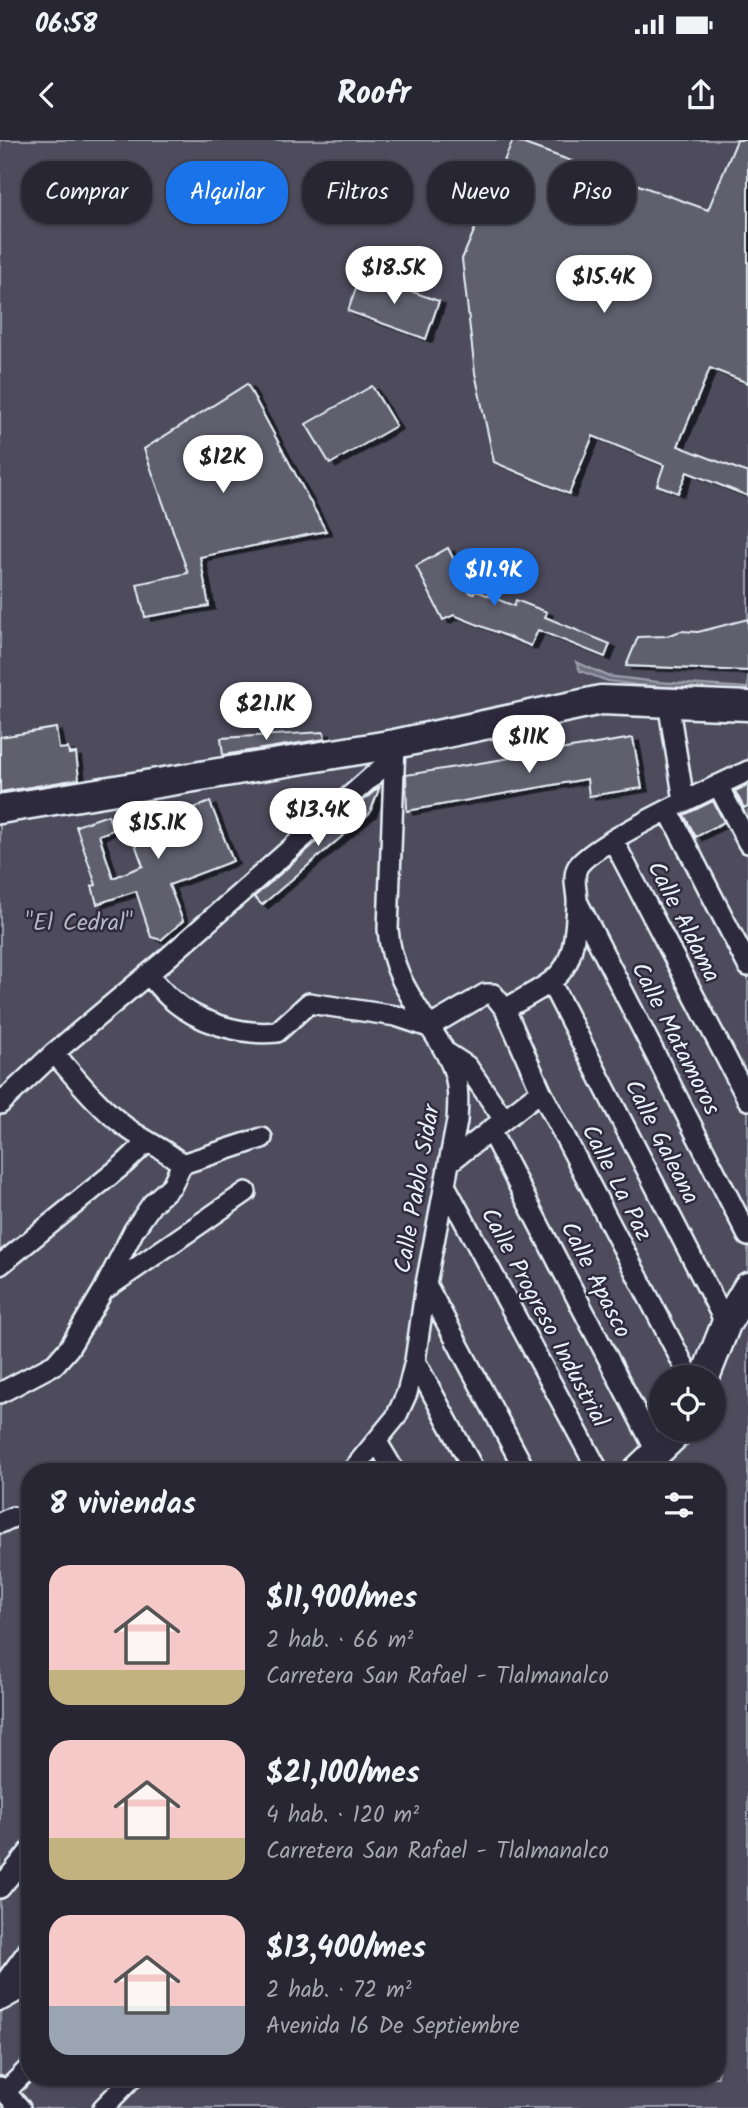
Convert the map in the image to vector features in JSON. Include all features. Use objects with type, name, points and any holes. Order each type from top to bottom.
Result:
[{"type":"street","points":[[0,810],[394,750],[601,700],[748,706]]},
{"type":"street","points":[[668,702],[676,806],[748,967]]},
{"type":"street","points":[[0,1104],[54,1053],[148,974],[394,750]]},
{"type":"street","name":"Calle Pablo Sidar","points":[[359,1463],[396,1417],[407,1392],[451,1161],[458,1094],[447,1053],[400,979],[390,951],[388,929],[394,750]]},
{"type":"street","points":[[148,974],[172,1000],[190,1012],[214,1022],[255,1032],[277,1032],[309,1003],[396,1016],[429,1027],[485,994],[493,994],[505,1009],[551,983],[567,967],[573,951],[578,901],[575,885],[577,869],[589,855],[676,806],[748,771]]},
{"type":"street","points":[[718,785],[748,843]]},
{"type":"street","name":"Calle Aldama","points":[[613,840],[748,1100]]},
{"type":"street","name":"Calle Matamoros","points":[[578,901],[748,1236]]},
{"type":"street","name":"Calle Galeana","points":[[551,983],[726,1324]]},
{"type":"street","name":"Calle La Paz","points":[[505,1009],[541,1091],[684,1365]]},
{"type":"street","points":[[54,1053],[93,1098],[146,1142],[169,1152],[182,1164]]},
{"type":"street","name":"Calle Apasco","points":[[447,1053],[467,1066],[496,1124],[647,1463]]},
{"type":"street","points":[[451,1161],[541,1091]]},
{"type":"street","points":[[0,1393],[55,1364],[69,1348],[103,1291],[134,1230],[152,1205],[172,1185],[182,1164],[262,1138]]},
{"type":"street","points":[[2,1264],[124,1164],[146,1142]]},
{"type":"street","name":"Calle Progreso Industrial","points":[[446,1187],[594,1463]]},
{"type":"street","points":[[103,1291],[246,1192]]},
{"type":"street","points":[[426,1284],[521,1463]]},
{"type":"street","points":[[710,1365],[726,1324],[748,1287]]},
{"type":"street","points":[[415,1361],[470,1463]]},
{"type":"street","points":[[377,1442],[390,1463]]},
{"type":"street","points":[[647,1463],[668,1442]]},
{"type":"street","points":[[0,1888],[21,1862]]},
{"type":"street","points":[[0,1989],[21,1960]]},
{"type":"street","points":[[0,1996],[21,1984]]},
{"type":"street","points":[[20,2108],[3,2089],[21,2074]]},
{"type":"street","points":[[103,2108],[124,2086]]},
{"type":"green space","name":"\"El Cedral\"","points":[[0,140],[748,140],[748,2108],[0,2108]]},
{"type":"water","points":[[576,662],[608,676],[748,688],[748,693],[608,681],[580,671]]},
{"type":"building","points":[[513,140],[572,161],[548,161],[548,224],[636,224],[636,184],[708,210],[737,140],[748,140],[748,383],[710,368],[678,446],[748,473],[748,496],[687,472],[678,493],[657,485],[664,465],[593,436],[569,494],[494,462],[475,373],[462,259],[477,224],[534,224],[534,161],[504,161]]},
{"type":"building","points":[[361,274],[439,301],[426,339],[348,311]]},
{"type":"building","points":[[247,384],[326,531],[200,557],[209,606],[145,617],[137,584],[188,573],[144,449]]},
{"type":"building","points":[[372,386],[396,426],[330,464],[306,424]]},
{"type":"building","points":[[448,548],[466,583],[465,587],[472,594],[477,591],[514,606],[516,600],[547,612],[545,617],[610,644],[605,657],[538,630],[531,646],[454,615],[443,620],[416,566]]},
{"type":"building","points":[[748,619],[748,671],[626,666],[638,637],[666,636],[681,631],[698,632]]},
{"type":"building","points":[[56,728],[59,749],[68,748],[69,754],[76,753],[79,779],[0,792],[0,737]]},
{"type":"building","points":[[324,732],[325,739],[223,755],[221,738]]},
{"type":"building","points":[[633,738],[642,788],[589,796],[587,779],[407,811],[406,775]]},
{"type":"building","points":[[748,785],[748,806],[744,808],[735,791]]},
{"type":"building","points":[[380,786],[370,813],[262,905],[254,897]]},
{"type":"building","points":[[713,801],[724,822],[696,837],[684,815]]},
{"type":"building","points":[[210,802],[233,861],[169,885],[183,921],[161,940],[151,937],[136,891],[97,904],[92,886],[96,885],[76,826],[108,815],[113,830],[99,835],[113,878],[143,866],[126,819],[144,814],[148,825]]}]
